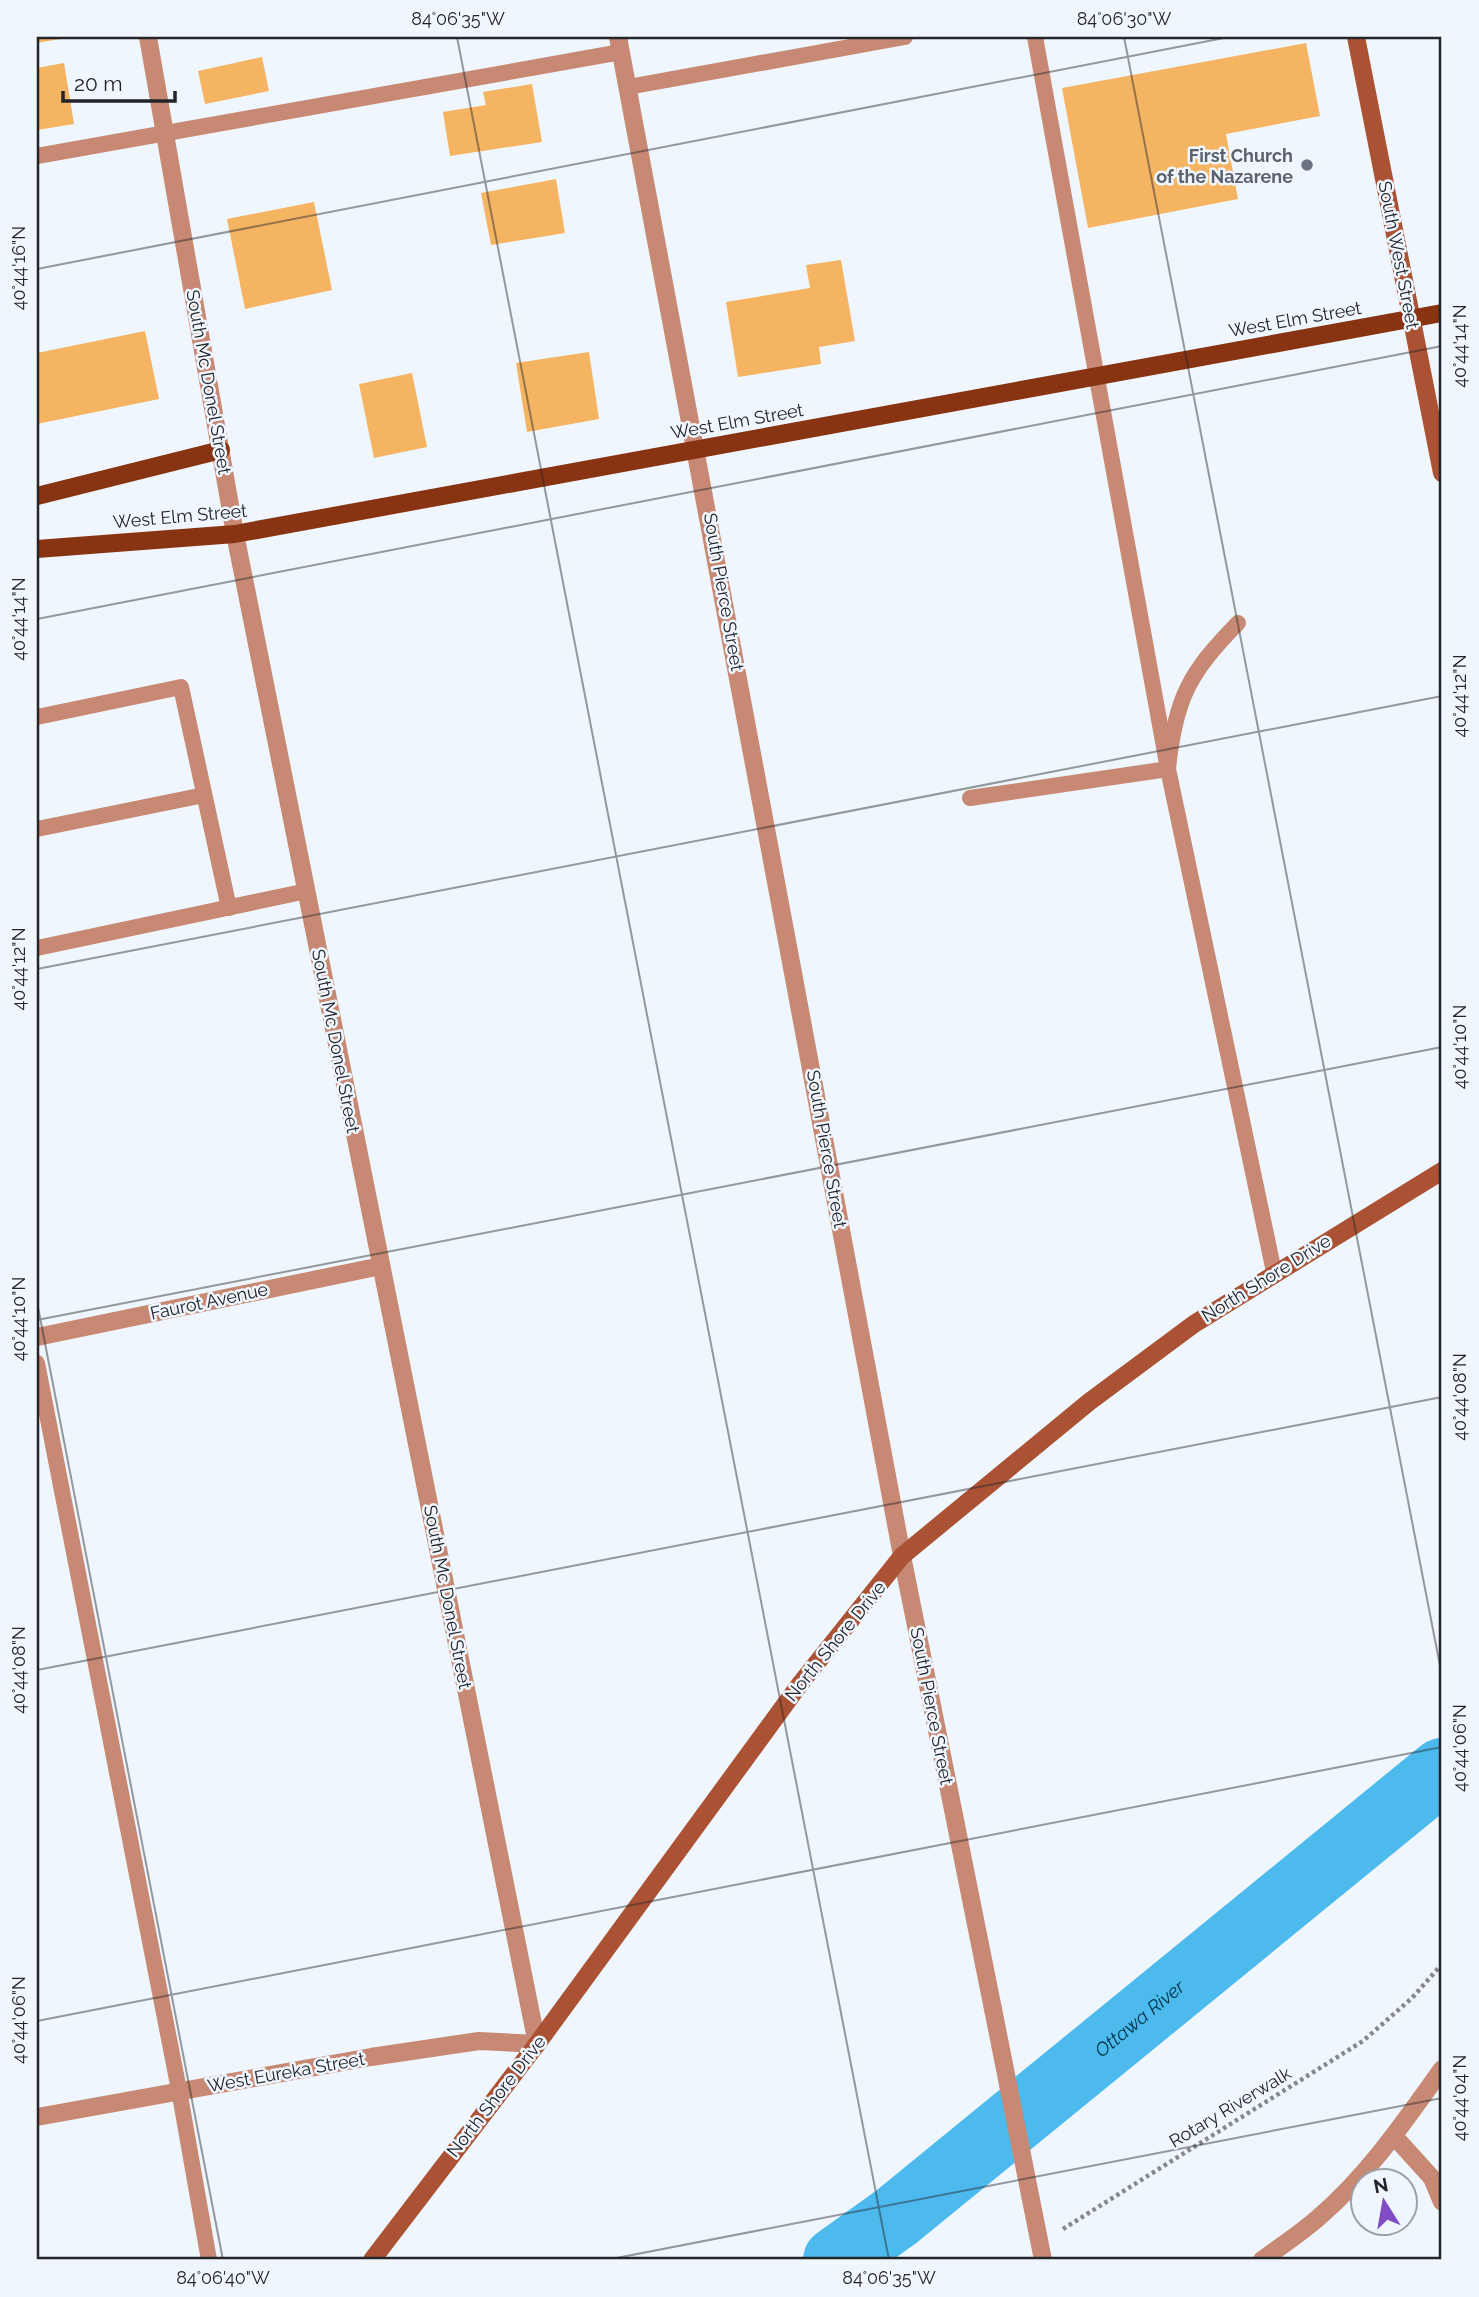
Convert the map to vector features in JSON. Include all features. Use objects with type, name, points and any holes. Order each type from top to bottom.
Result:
[{"type":"main road","name":"West Elm Street","points":[[37,550],[235,534],[1442,313]]},
{"type":"main road","points":[[37,496],[221,450]]},
{"type":"street","name":"South Mc Donel Street","points":[[148,37],[235,534],[537,2044]]},
{"type":"street","name":"South West Street","points":[[1356,37],[1442,473]]},
{"type":"street","name":"South Pierce Street","points":[[620,44],[902,1556],[1043,2260]]},
{"type":"street","name":"North Shore Drive","points":[[372,2260],[537,2044],[708,1806],[800,1684],[902,1556],[1089,1402],[1194,1324],[1274,1272],[1442,1171]]},
{"type":"street","name":"Faurot Avenue","points":[[37,1337],[381,1266]]},
{"type":"street","name":"West Eureka Street","points":[[37,2117],[179,2090],[479,2041],[537,2044]]},
{"type":"street","points":[[1262,2260],[1318,2218],[1394,2136],[1442,2069]]},
{"type":"street","points":[[1394,2136],[1432,2178],[1442,2202]]},
{"type":"lane","points":[[628,87],[905,37]]},
{"type":"lane","points":[[1035,37],[1168,769],[1274,1272]]},
{"type":"lane","points":[[37,156],[165,134],[620,44]]},
{"type":"lane","points":[[1168,769],[1172,724],[1183,693],[1204,658],[1238,623]]},
{"type":"lane","points":[[37,717],[181,687],[229,908]]},
{"type":"lane","points":[[970,798],[1168,769]]},
{"type":"lane","points":[[37,829],[204,795]]},
{"type":"lane","points":[[37,948],[307,891]]},
{"type":"lane","points":[[37,1363],[179,2090],[209,2260]]},
{"type":"path","name":"Rotary Riverwalk","points":[[1060,2231],[1363,2042],[1412,1998],[1442,1964]]},
{"type":"building","points":[[37,37],[59,37],[60,39],[37,43]]},
{"type":"building","points":[[1306,43],[1320,116],[1226,134],[1238,199],[1088,228],[1062,88]]},
{"type":"building","points":[[262,57],[269,91],[205,104],[198,71]]},
{"type":"building","points":[[64,63],[74,124],[37,130],[37,68]]},
{"type":"building","points":[[532,84],[542,142],[450,156],[443,112],[486,105],[483,92]]},
{"type":"building","points":[[556,179],[565,233],[491,245],[481,193]]},
{"type":"building","points":[[314,202],[332,290],[245,309],[227,219]]},
{"type":"building","points":[[841,260],[855,341],[819,347],[821,364],[738,377],[726,302],[810,288],[806,265]]},
{"type":"building","points":[[145,331],[159,399],[37,424],[37,353]]},
{"type":"building","points":[[589,352],[599,419],[527,432],[516,363]]},
{"type":"building","points":[[412,373],[427,447],[374,458],[359,384]]},
{"type":"waterway","name":"Ottawa River","points":[[836,2260],[896,2217],[1442,1771]]},
{"type":"place","name":"First Church of the Nazarene","points":[[1307,165]]}]
